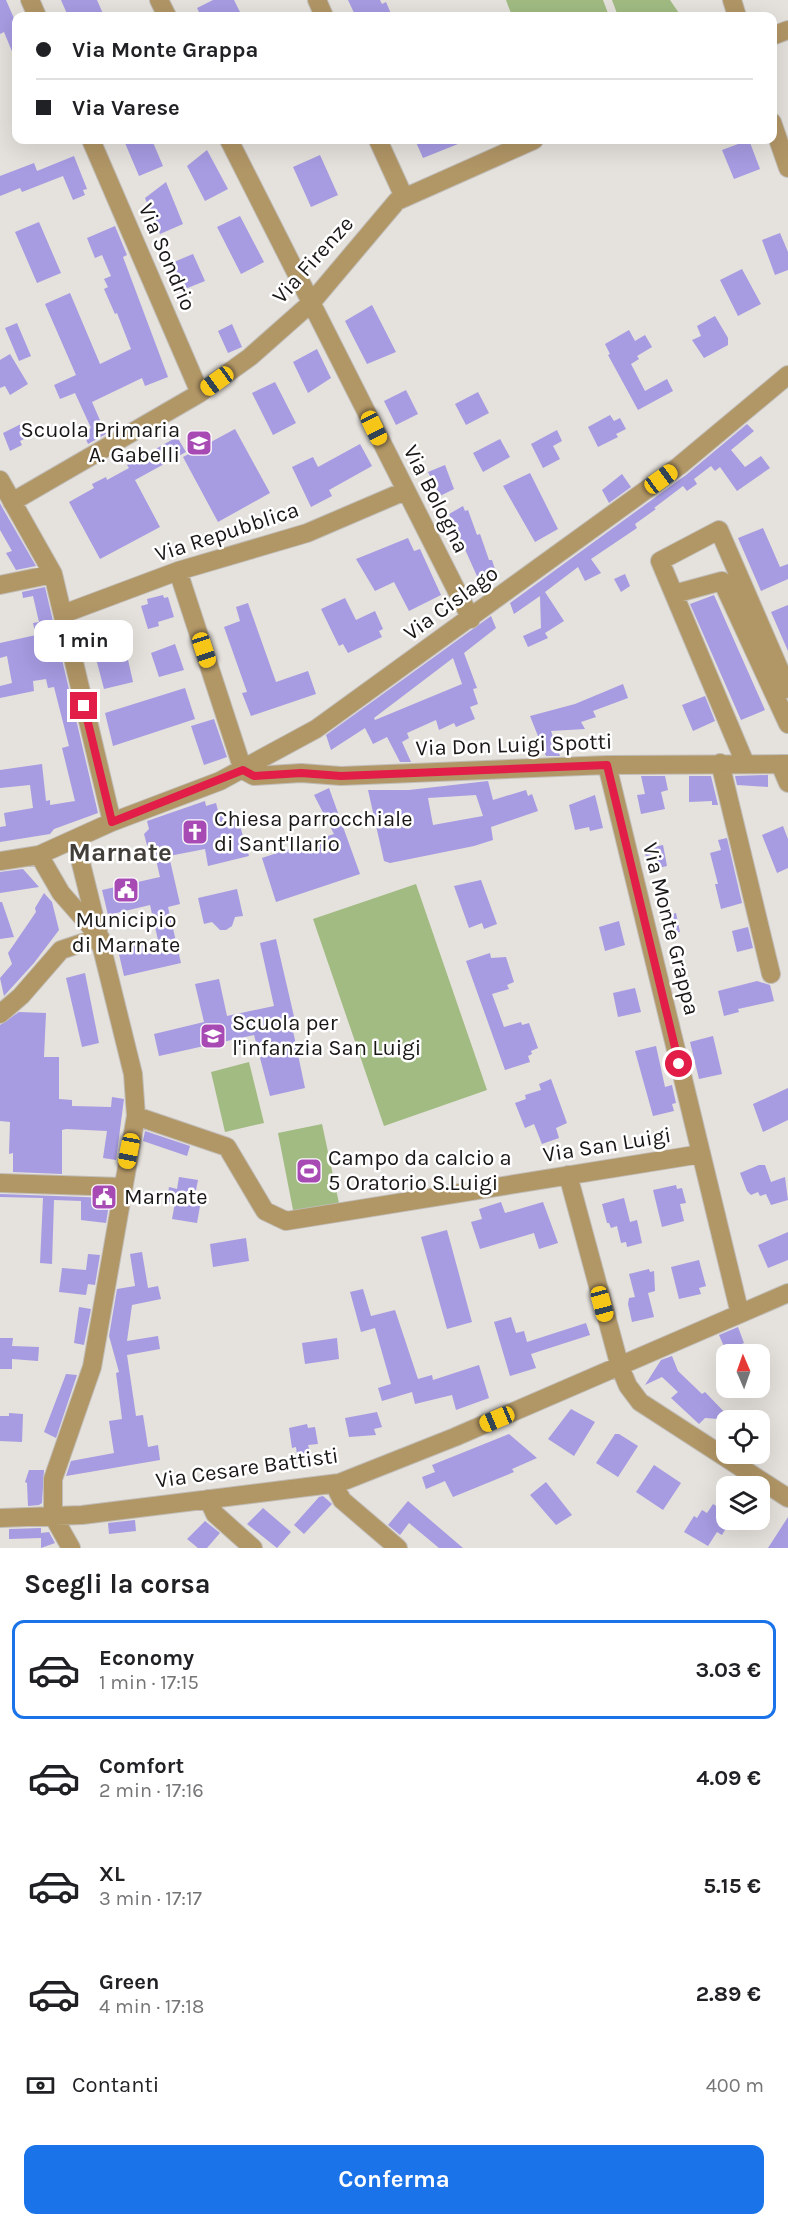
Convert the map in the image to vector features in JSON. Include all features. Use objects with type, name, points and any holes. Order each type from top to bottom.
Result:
[{"type":"street","points":[[777,136],[788,168]]},
{"type":"street","name":"Via Sondrio","points":[[92,144],[200,393]]},
{"type":"street","name":"Via Bologna","points":[[231,144],[471,619]]},
{"type":"street","points":[[380,144],[404,197]]},
{"type":"street","name":"Via Firenze","points":[[12,502],[200,393],[250,357],[311,303],[387,211],[404,197],[525,144]]},
{"type":"street","name":"Via Cislago","points":[[0,861],[39,855],[112,822],[243,770],[288,746],[471,619],[680,466],[788,375]]},
{"type":"street","points":[[0,480],[53,574],[112,822]]},
{"type":"street","name":"Via Repubblica","points":[[63,614],[178,571],[307,532],[405,491]]},
{"type":"street","points":[[745,763],[660,561],[719,530],[788,689]]},
{"type":"street","points":[[178,571],[243,770]]},
{"type":"street","points":[[0,585],[53,574]]},
{"type":"street","points":[[674,594],[722,581],[788,724]]},
{"type":"street","points":[[288,746],[293,763],[301,773]]},
{"type":"street","points":[[720,763],[771,974]]},
{"type":"street","points":[[784,764],[788,783]]},
{"type":"street","name":"Via Don Luigi Spotti","points":[[243,770],[254,776],[301,773],[341,776],[607,765],[784,764]]},
{"type":"street","name":"Via Monte Grappa","points":[[607,765],[740,1314]]},
{"type":"street","points":[[71,1548],[53,1516],[53,1479],[92,1367],[121,1187],[136,1116],[133,1074],[75,838]]},
{"type":"street","points":[[39,855],[65,898],[100,937]]},
{"type":"street","points":[[65,898],[76,898],[88,890]]},
{"type":"street","points":[[0,1014],[21,996],[62,950],[100,937]]},
{"type":"street","name":"Via San Luigi","points":[[136,1116],[227,1146],[265,1211],[286,1221],[701,1154]]},
{"type":"street","points":[[568,1175],[620,1367],[628,1386],[640,1402],[788,1498]]},
{"type":"street","points":[[0,1183],[121,1187]]},
{"type":"street","name":"Via Cesare Battisti","points":[[0,1518],[82,1515],[334,1484],[455,1437],[788,1293]]},
{"type":"street","points":[[334,1484],[342,1500],[398,1548]]},
{"type":"street","points":[[208,1499],[214,1514],[253,1548]]},
{"type":"green space","points":[[506,0],[603,0],[608,12],[510,12]]},
{"type":"green space","points":[[612,0],[670,0],[678,12],[616,12]]},
{"type":"green space","points":[[416,884],[487,1090],[384,1126],[313,919]]},
{"type":"green space","points":[[249,1062],[264,1123],[225,1132],[211,1072]]},
{"type":"green space","name":"Campo da calcio a 5 Oratorio S.Luigi","points":[[322,1124],[340,1208],[294,1215],[278,1133]]},
{"type":"building","points":[[0,0],[6,0],[12,14],[12,51],[4,32],[0,34]]},
{"type":"building","points":[[61,0],[97,0],[102,12],[66,12]]},
{"type":"building","points":[[213,0],[234,0],[240,12],[199,12],[197,8]]},
{"type":"building","points":[[348,0],[380,0],[382,4],[386,2],[390,12],[354,12]]},
{"type":"building","points":[[125,144],[154,144],[163,166],[139,176]]},
{"type":"building","points":[[417,144],[458,144],[423,158]]},
{"type":"building","points":[[738,144],[751,144],[760,169],[734,179],[722,150]]},
{"type":"building","points":[[207,150],[228,189],[205,201],[187,166]]},
{"type":"building","points":[[320,155],[338,195],[311,207],[293,167]]},
{"type":"building","points":[[74,156],[87,189],[83,190],[85,195],[73,200],[63,176],[22,192],[20,188],[0,196],[0,176],[34,163],[37,171]]},
{"type":"building","points":[[166,182],[183,224],[160,234],[145,198]]},
{"type":"building","points":[[240,216],[264,262],[241,274],[217,227]]},
{"type":"building","points":[[39,222],[61,273],[37,283],[15,232]]},
{"type":"building","points":[[115,226],[127,255],[123,257],[168,377],[145,386],[142,378],[92,402],[106,434],[88,444],[83,432],[91,428],[75,393],[60,399],[54,385],[76,375],[45,304],[70,293],[100,364],[131,349],[117,313],[115,314],[104,289],[108,287],[104,279],[111,276],[102,255],[95,258],[87,238]]},
{"type":"building","points":[[780,233],[788,252],[788,270],[775,275],[762,240]]},
{"type":"building","points":[[193,254],[205,281],[180,291],[169,264]]},
{"type":"building","points":[[742,269],[761,304],[738,316],[720,280]]},
{"type":"building","points":[[372,305],[396,352],[367,364],[345,321]]},
{"type":"building","points":[[715,316],[728,338],[728,345],[704,358],[692,340],[701,336],[697,326]]},
{"type":"building","points":[[17,323],[31,356],[19,361],[5,328]]},
{"type":"building","points":[[232,324],[242,347],[228,353],[218,331]]},
{"type":"building","points":[[629,330],[635,341],[645,335],[652,347],[637,356],[639,359],[631,364],[645,391],[667,379],[673,391],[638,410],[608,355],[610,354],[605,344]]},
{"type":"building","points":[[317,349],[331,378],[308,393],[293,362]]},
{"type":"building","points":[[10,354],[28,384],[10,395],[5,386],[0,388],[0,360]]},
{"type":"building","points":[[275,382],[296,423],[273,435],[252,393]]},
{"type":"building","points":[[406,390],[418,414],[396,425],[384,401]]},
{"type":"building","points":[[478,392],[489,413],[466,425],[455,404]]},
{"type":"building","points":[[610,415],[614,421],[620,418],[626,429],[616,434],[618,437],[598,447],[588,427]]},
{"type":"building","points":[[21,424],[26,438],[20,441],[22,445],[10,451],[3,433]]},
{"type":"building","points":[[747,424],[754,431],[731,450],[745,467],[761,456],[770,468],[737,491],[720,467],[715,471],[711,466],[694,479],[697,484],[687,491],[683,486],[635,524],[637,528],[591,559],[601,573],[585,581],[578,567],[545,592],[564,621],[545,633],[548,638],[528,647],[523,636],[541,628],[540,596],[514,614],[510,603],[686,475]]},
{"type":"building","points":[[235,429],[270,493],[218,522],[183,457]]},
{"type":"building","points":[[557,430],[562,441],[553,446],[560,459],[543,468],[531,444]]},
{"type":"building","points":[[177,437],[186,452],[135,480],[160,527],[100,559],[69,502],[94,488],[92,484],[106,477],[107,480],[129,468],[127,465]]},
{"type":"building","points":[[500,439],[510,457],[483,472],[473,453]]},
{"type":"building","points":[[360,444],[372,466],[329,490],[332,496],[311,507],[292,467],[313,457],[318,467]]},
{"type":"building","points":[[445,465],[454,489],[440,496],[428,472]]},
{"type":"building","points":[[530,473],[558,529],[535,542],[503,486]]},
{"type":"building","points":[[622,474],[631,487],[609,503],[602,490]]},
{"type":"building","points":[[0,503],[36,566],[16,570],[6,553],[12,551],[0,530]]},
{"type":"building","points":[[463,506],[465,511],[468,510],[477,535],[480,534],[498,579],[481,585],[449,514]]},
{"type":"building","points":[[763,528],[780,567],[788,564],[788,579],[761,591],[738,538]]},
{"type":"building","points":[[408,538],[414,551],[420,549],[441,595],[409,611],[394,582],[375,591],[356,559]]},
{"type":"building","points":[[625,574],[630,586],[621,592],[614,579]]},
{"type":"building","points":[[45,587],[98,813],[54,829],[50,834],[0,842],[0,827],[6,826],[4,813],[33,808],[30,785],[0,788],[0,770],[42,764],[46,801],[50,800],[50,805],[75,801],[62,748],[69,746],[54,687],[48,688],[46,679],[33,681],[34,691],[0,698],[0,686],[12,683],[7,656],[0,658],[0,643],[36,635],[33,623],[39,622],[33,596],[23,598],[22,592]]},
{"type":"building","points":[[163,595],[164,598],[168,597],[174,617],[158,622],[159,626],[148,629],[141,606],[148,604],[147,599]]},
{"type":"building","points":[[714,595],[765,710],[741,720],[690,604]]},
{"type":"building","points":[[345,598],[356,620],[375,611],[383,629],[379,631],[382,637],[348,653],[343,644],[339,646],[321,609]]},
{"type":"building","points":[[248,603],[276,682],[308,671],[316,694],[251,716],[242,693],[247,692],[224,627],[240,621],[236,607]]},
{"type":"building","points":[[788,605],[788,651],[771,612]]},
{"type":"building","points":[[491,616],[496,628],[464,653],[477,688],[473,689],[478,704],[470,707],[475,719],[456,727],[454,723],[439,730],[436,720],[407,733],[409,738],[402,742],[411,762],[400,762],[387,737],[373,744],[365,728],[331,750],[326,735]],"holes":[[[453,658],[462,684],[375,720],[374,718]]]},
{"type":"building","points":[[120,624],[133,682],[104,689],[88,628]]},
{"type":"building","points":[[175,644],[184,670],[159,677],[151,653]]},
{"type":"building","points":[[623,684],[628,698],[593,711],[596,717],[581,722],[585,729],[551,731],[560,756],[546,756],[530,716],[575,704]]},
{"type":"building","points":[[185,688],[195,719],[113,746],[105,713]]},
{"type":"building","points":[[705,696],[715,721],[693,731],[682,705]]},
{"type":"building","points":[[214,719],[227,757],[204,765],[191,726]]},
{"type":"building","points":[[768,775],[768,787],[737,785],[735,776]]},
{"type":"building","points":[[641,776],[665,776],[668,790],[661,792],[665,809],[641,814],[637,795],[645,794]]},
{"type":"building","points":[[689,776],[711,776],[718,805],[712,805],[712,801],[689,802]]},
{"type":"building","points":[[488,781],[493,800],[526,790],[528,796],[532,794],[538,811],[491,827],[493,840],[390,863],[384,861],[368,790],[409,790]],"holes":[[[476,795],[483,816],[433,825],[428,798]]]},
{"type":"building","points":[[329,788],[360,874],[276,902],[262,858],[334,834],[314,795]]},
{"type":"building","points":[[595,795],[603,828],[590,831],[589,827],[575,830],[569,805]]},
{"type":"building","points":[[205,801],[206,806],[216,803],[219,815],[231,812],[237,816],[249,856],[208,866],[205,849],[169,856],[180,904],[168,907],[181,963],[124,976],[118,950],[158,940],[150,905],[108,915],[102,890],[160,877],[154,851],[148,849],[144,834],[149,829],[147,821]]},
{"type":"building","points":[[783,826],[788,839],[788,868],[777,873],[762,835]]},
{"type":"building","points":[[727,838],[742,903],[721,909],[715,884],[718,884],[710,853],[721,850],[718,840]]},
{"type":"building","points":[[663,845],[667,866],[649,870],[644,849]]},
{"type":"building","points":[[23,869],[39,887],[0,893],[0,872]]},
{"type":"building","points":[[481,880],[497,924],[484,929],[482,923],[469,928],[454,886]]},
{"type":"building","points":[[237,889],[243,916],[235,917],[232,926],[226,930],[220,930],[212,922],[204,924],[198,898]]},
{"type":"building","points":[[44,893],[52,902],[59,930],[34,963],[4,996],[0,978],[12,964],[8,953],[36,912],[35,908]]},
{"type":"building","points":[[0,902],[2,902],[14,937],[0,939]]},
{"type":"building","points":[[676,913],[680,932],[666,936],[662,917]]},
{"type":"building","points":[[619,921],[625,945],[605,951],[599,927]]},
{"type":"building","points":[[748,927],[753,948],[737,952],[732,931]]},
{"type":"building","points":[[276,939],[296,1025],[292,1026],[305,1088],[270,1096],[254,1035],[159,1056],[154,1034],[204,1022],[195,984],[219,979],[227,1016],[274,1006],[260,943]]},
{"type":"building","points":[[490,953],[491,958],[506,957],[514,982],[507,985],[509,989],[492,994],[504,1027],[521,1022],[522,1025],[529,1023],[538,1048],[531,1051],[532,1054],[528,1056],[530,1062],[505,1070],[466,961]]},
{"type":"building","points":[[85,973],[99,1043],[82,1047],[66,978]]},
{"type":"building","points":[[757,981],[770,985],[774,1001],[738,1009],[739,1012],[724,1016],[718,991]]},
{"type":"building","points":[[635,988],[641,1012],[618,1017],[613,993]]},
{"type":"building","points":[[19,1012],[46,1013],[44,1057],[59,1057],[59,1099],[72,1100],[72,1106],[111,1107],[112,1097],[124,1099],[116,1160],[103,1158],[107,1131],[66,1129],[62,1130],[62,1174],[13,1172],[13,1153],[9,1154],[10,1122],[0,1121],[0,1025]]},
{"type":"building","points":[[713,1036],[722,1074],[699,1079],[690,1042]]},
{"type":"building","points":[[656,1046],[665,1087],[672,1085],[676,1103],[672,1104],[674,1111],[653,1116],[635,1051]]},
{"type":"building","points":[[551,1079],[567,1123],[556,1128],[559,1138],[542,1144],[534,1124],[525,1128],[515,1103],[526,1099],[525,1095],[541,1090],[539,1084]]},
{"type":"building","points":[[788,1088],[788,1120],[763,1132],[753,1104]]},
{"type":"building","points":[[145,1131],[190,1146],[187,1156],[143,1141]]},
{"type":"building","points":[[759,1165],[765,1165],[771,1182],[785,1177],[788,1200],[771,1205],[766,1194],[760,1196],[758,1192],[751,1195],[747,1191],[740,1173]]},
{"type":"building","points":[[179,1177],[198,1180],[193,1205],[200,1206],[197,1223],[172,1219],[175,1203],[167,1202],[169,1187],[177,1189]]},
{"type":"building","points":[[676,1185],[677,1189],[682,1188],[686,1203],[680,1204],[684,1221],[662,1227],[653,1190]]},
{"type":"building","points":[[0,1194],[110,1198],[106,1223],[81,1220],[81,1201],[54,1200],[52,1264],[40,1263],[43,1198],[0,1197]]},
{"type":"building","points":[[624,1198],[630,1222],[637,1220],[642,1243],[627,1247],[626,1242],[621,1243],[617,1226],[611,1228],[607,1223],[602,1204]]},
{"type":"building","points":[[501,1202],[505,1213],[543,1202],[558,1243],[539,1249],[534,1233],[480,1249],[471,1222],[482,1219],[479,1209]]},
{"type":"building","points":[[447,1230],[472,1322],[447,1329],[421,1237]]},
{"type":"building","points":[[788,1232],[788,1260],[768,1268],[758,1245]]},
{"type":"building","points":[[246,1238],[249,1261],[213,1267],[210,1244]]},
{"type":"building","points":[[142,1252],[148,1288],[158,1286],[161,1299],[132,1305],[127,1341],[158,1336],[160,1349],[127,1355],[136,1416],[143,1415],[148,1447],[158,1445],[160,1460],[66,1476],[71,1461],[114,1453],[109,1421],[122,1419],[116,1373],[119,1372],[109,1336],[117,1289],[135,1286],[130,1254]]},
{"type":"building","points":[[88,1254],[100,1255],[95,1285],[88,1284],[86,1295],[59,1292],[62,1268],[86,1270]]},
{"type":"building","points":[[699,1260],[706,1286],[699,1288],[701,1294],[679,1299],[671,1267]]},
{"type":"building","points":[[649,1269],[650,1272],[654,1271],[655,1291],[648,1293],[654,1317],[632,1322],[628,1304],[629,1298],[635,1297],[629,1274]]},
{"type":"building","points":[[363,1289],[371,1316],[395,1310],[418,1379],[432,1375],[433,1380],[479,1365],[489,1398],[456,1410],[452,1395],[415,1404],[412,1392],[382,1401],[378,1388],[391,1384],[375,1328],[361,1332],[350,1292]]},
{"type":"building","points":[[79,1307],[91,1309],[84,1345],[74,1343]]},
{"type":"building","points":[[511,1317],[516,1333],[524,1331],[527,1342],[586,1323],[590,1335],[531,1354],[536,1368],[510,1376],[494,1322]]},
{"type":"building","points":[[738,1327],[744,1343],[723,1344],[719,1335]]},
{"type":"building","points":[[0,1338],[13,1338],[12,1346],[39,1347],[38,1361],[12,1359],[12,1369],[0,1369]]},
{"type":"building","points":[[337,1338],[339,1359],[305,1364],[302,1343]]},
{"type":"building","points":[[672,1356],[678,1371],[702,1394],[705,1392],[722,1410],[716,1410],[716,1419],[705,1418],[699,1424],[671,1398],[678,1392],[662,1377],[645,1385],[661,1360]]},
{"type":"building","points":[[66,1374],[77,1375],[56,1438],[44,1432]]},
{"type":"building","points":[[571,1409],[595,1422],[574,1456],[548,1439]]},
{"type":"building","points":[[377,1412],[382,1427],[374,1429],[376,1435],[349,1437],[345,1418]]},
{"type":"building","points":[[9,1413],[23,1414],[22,1442],[0,1441],[0,1416],[9,1416]]},
{"type":"building","points":[[307,1424],[308,1428],[315,1427],[318,1444],[308,1445],[310,1452],[297,1454],[296,1447],[292,1448],[289,1428]]},
{"type":"building","points":[[509,1434],[537,1458],[512,1469],[514,1472],[453,1497],[445,1481],[426,1489],[422,1477],[435,1472],[432,1465]]},
{"type":"building","points":[[615,1434],[619,1434],[638,1446],[618,1477],[596,1463]]},
{"type":"building","points":[[654,1465],[681,1483],[663,1510],[636,1492]]},
{"type":"building","points":[[29,1470],[44,1470],[42,1503],[39,1505],[28,1506],[27,1483],[25,1482]]},
{"type":"building","points":[[546,1482],[572,1515],[556,1525],[530,1495]]},
{"type":"building","points":[[323,1496],[332,1504],[304,1534],[294,1525],[319,1497]]},
{"type":"building","points":[[408,1501],[463,1548],[439,1548],[409,1523],[400,1535],[388,1525]]},
{"type":"building","points":[[713,1504],[716,1506],[716,1530],[725,1530],[722,1535],[717,1532],[708,1546],[684,1532],[694,1516],[697,1518],[702,1510],[707,1513]]},
{"type":"building","points":[[263,1508],[291,1532],[277,1548],[247,1524]]},
{"type":"building","points":[[788,1517],[788,1548],[768,1548]]},
{"type":"building","points":[[135,1520],[136,1531],[109,1534],[108,1523]]},
{"type":"building","points":[[205,1521],[220,1533],[207,1548],[198,1548],[187,1539]]},
{"type":"building","points":[[41,1528],[41,1533],[49,1532],[55,1543],[41,1548],[41,1538],[9,1539],[9,1529]]},
{"type":"place","name":"Scuola Primaria A. Gabelli","points":[[199,443]]},
{"type":"place","name":"Chiesa parrocchiale di Sant'Ilario","points":[[195,832]]},
{"type":"place","name":"Municipio di Marnate","points":[[126,890]]},
{"type":"place","name":"Scuola per l'infanzia San Luigi","points":[[213,1036]]},
{"type":"place","name":"Campo da calcio a 5 Oratorio S.Luigi","points":[[309,1171]]},
{"type":"place","name":"Marnate","points":[[104,1197]]},
{"type":"district","name":"Marnate","points":[[120,852]]},
{"type":"route","points":[[84,706],[112,822],[243,770],[254,776],[301,773],[341,776],[607,765],[679,1064]]}]
